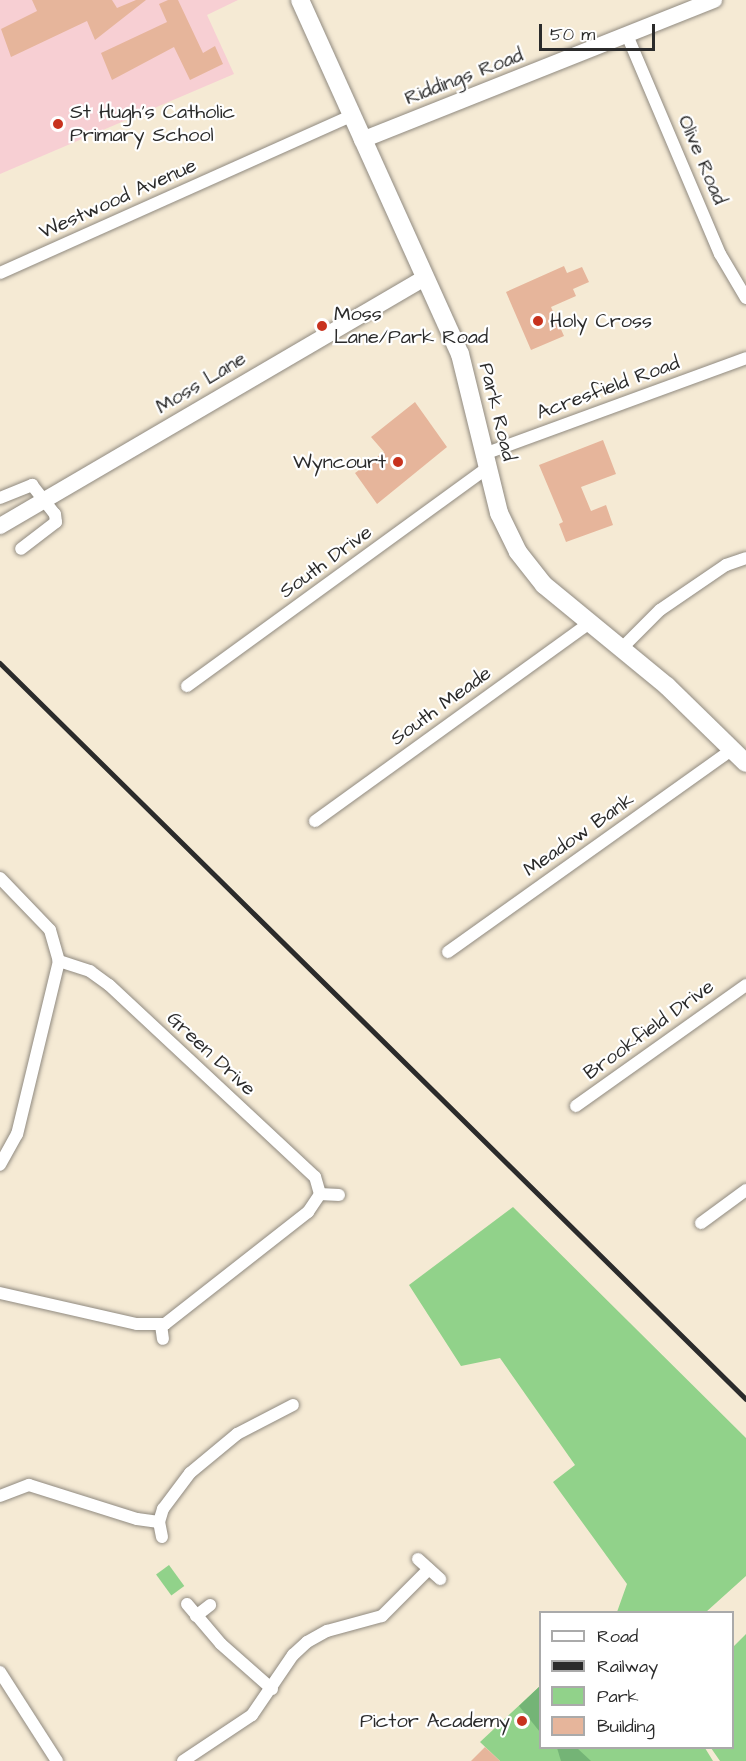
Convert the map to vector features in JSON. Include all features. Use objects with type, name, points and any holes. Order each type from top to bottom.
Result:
[{"type":"main road","name":"Park Road","points":[[300,0],[423,279],[460,354],[499,513],[518,552],[544,585],[621,649],[740,756]]},
{"type":"street","name":"Riddings Road","points":[[362,140],[714,0]]},
{"type":"street","name":"Olive Road","points":[[627,35],[720,254],[746,298]]},
{"type":"street","name":"Westwood Avenue","points":[[0,273],[351,116]]},
{"type":"street","name":"Moss Lane","points":[[0,526],[423,279]]},
{"type":"street","name":"Acresfield Road","points":[[486,461],[746,358]]},
{"type":"street","name":"South Drive","points":[[187,686],[486,461]]},
{"type":"street","points":[[0,498],[29,485],[38,488],[55,514],[56,522],[21,549]]},
{"type":"street","points":[[621,649],[660,610],[726,565],[746,558]]},
{"type":"street","name":"South Meade","points":[[315,821],[590,623]]},
{"type":"street","name":"Meadow Bank","points":[[448,952],[740,756]]},
{"type":"street","points":[[0,878],[50,930],[59,961],[17,1134],[0,1165]]},
{"type":"street","name":"Green Drive","points":[[59,961],[90,971],[110,985],[315,1177],[320,1194]]},
{"type":"street","name":"Brookfield Drive","points":[[576,1107],[746,985]]},
{"type":"street","points":[[701,1223],[746,1190]]},
{"type":"street","points":[[0,1293],[137,1324],[161,1325],[178,1317],[308,1212],[320,1194],[339,1195]]},
{"type":"street","points":[[161,1325],[163,1339]]},
{"type":"street","points":[[162,1537],[159,1522],[170,1498],[205,1459],[247,1427],[293,1405]]},
{"type":"street","points":[[0,1496],[28,1485],[97,1507],[159,1522]]},
{"type":"street","points":[[418,1559],[440,1579]]},
{"type":"street","points":[[183,1761],[245,1722],[272,1689],[293,1655],[307,1642],[327,1631],[382,1616],[429,1569]]},
{"type":"street","points":[[187,1604],[220,1644],[272,1689]]},
{"type":"street","points":[[196,1616],[210,1605]]},
{"type":"street","points":[[0,1672],[57,1761]]},
{"type":"shaded area","name":"St Hugh's Catholic Primary School","points":[[0,0],[238,0],[207,15],[234,74],[0,174]]},
{"type":"green space","points":[[513,1207],[746,1438],[746,1576],[707,1611],[617,1611],[627,1584],[553,1482],[575,1465],[500,1358],[461,1366],[409,1285]]},
{"type":"green space","points":[[169,1565],[184,1586],[171,1595],[156,1574]]},
{"type":"green space","points":[[746,1634],[746,1761],[720,1761],[712,1749],[734,1749],[734,1646]]},
{"type":"green space","name":"Pictor Academy","points":[[539,1687],[539,1749],[706,1749],[713,1761],[500,1761],[480,1742]]},
{"type":"green space","points":[[539,1687],[539,1731],[519,1706]]},
{"type":"green space","points":[[557,1749],[578,1749],[591,1761],[561,1761]]},
{"type":"building","points":[[32,0],[112,0],[117,8],[136,0],[146,0],[95,40],[87,21],[11,57],[1,29],[37,11]]},
{"type":"building","points":[[168,0],[178,0],[203,53],[215,46],[223,64],[190,80],[174,47],[112,80],[101,53],[167,22],[159,4]]},
{"type":"building","name":"Holy Cross","points":[[564,266],[567,273],[582,267],[589,282],[573,289],[576,296],[551,307],[564,336],[531,350],[506,292]]},
{"type":"building","name":"Wyncourt","points":[[415,402],[447,447],[377,504],[355,473],[384,452],[371,437]]},
{"type":"building","points":[[603,440],[616,474],[581,487],[591,511],[606,505],[613,525],[566,542],[559,524],[563,522],[539,465]]},
{"type":"building","points":[[485,1747],[500,1761],[471,1761]]},
{"type":"railway","points":[[0,663],[746,1399]]},
{"type":"place","name":"St Hugh's Catholic Primary School","points":[[58,124]]},
{"type":"place","name":"Holy Cross","points":[[538,321]]},
{"type":"place","name":"Moss Lane/Park Road","points":[[322,326]]},
{"type":"place","name":"Wyncourt","points":[[398,462]]},
{"type":"place","name":"Pictor Academy","points":[[522,1721]]}]
